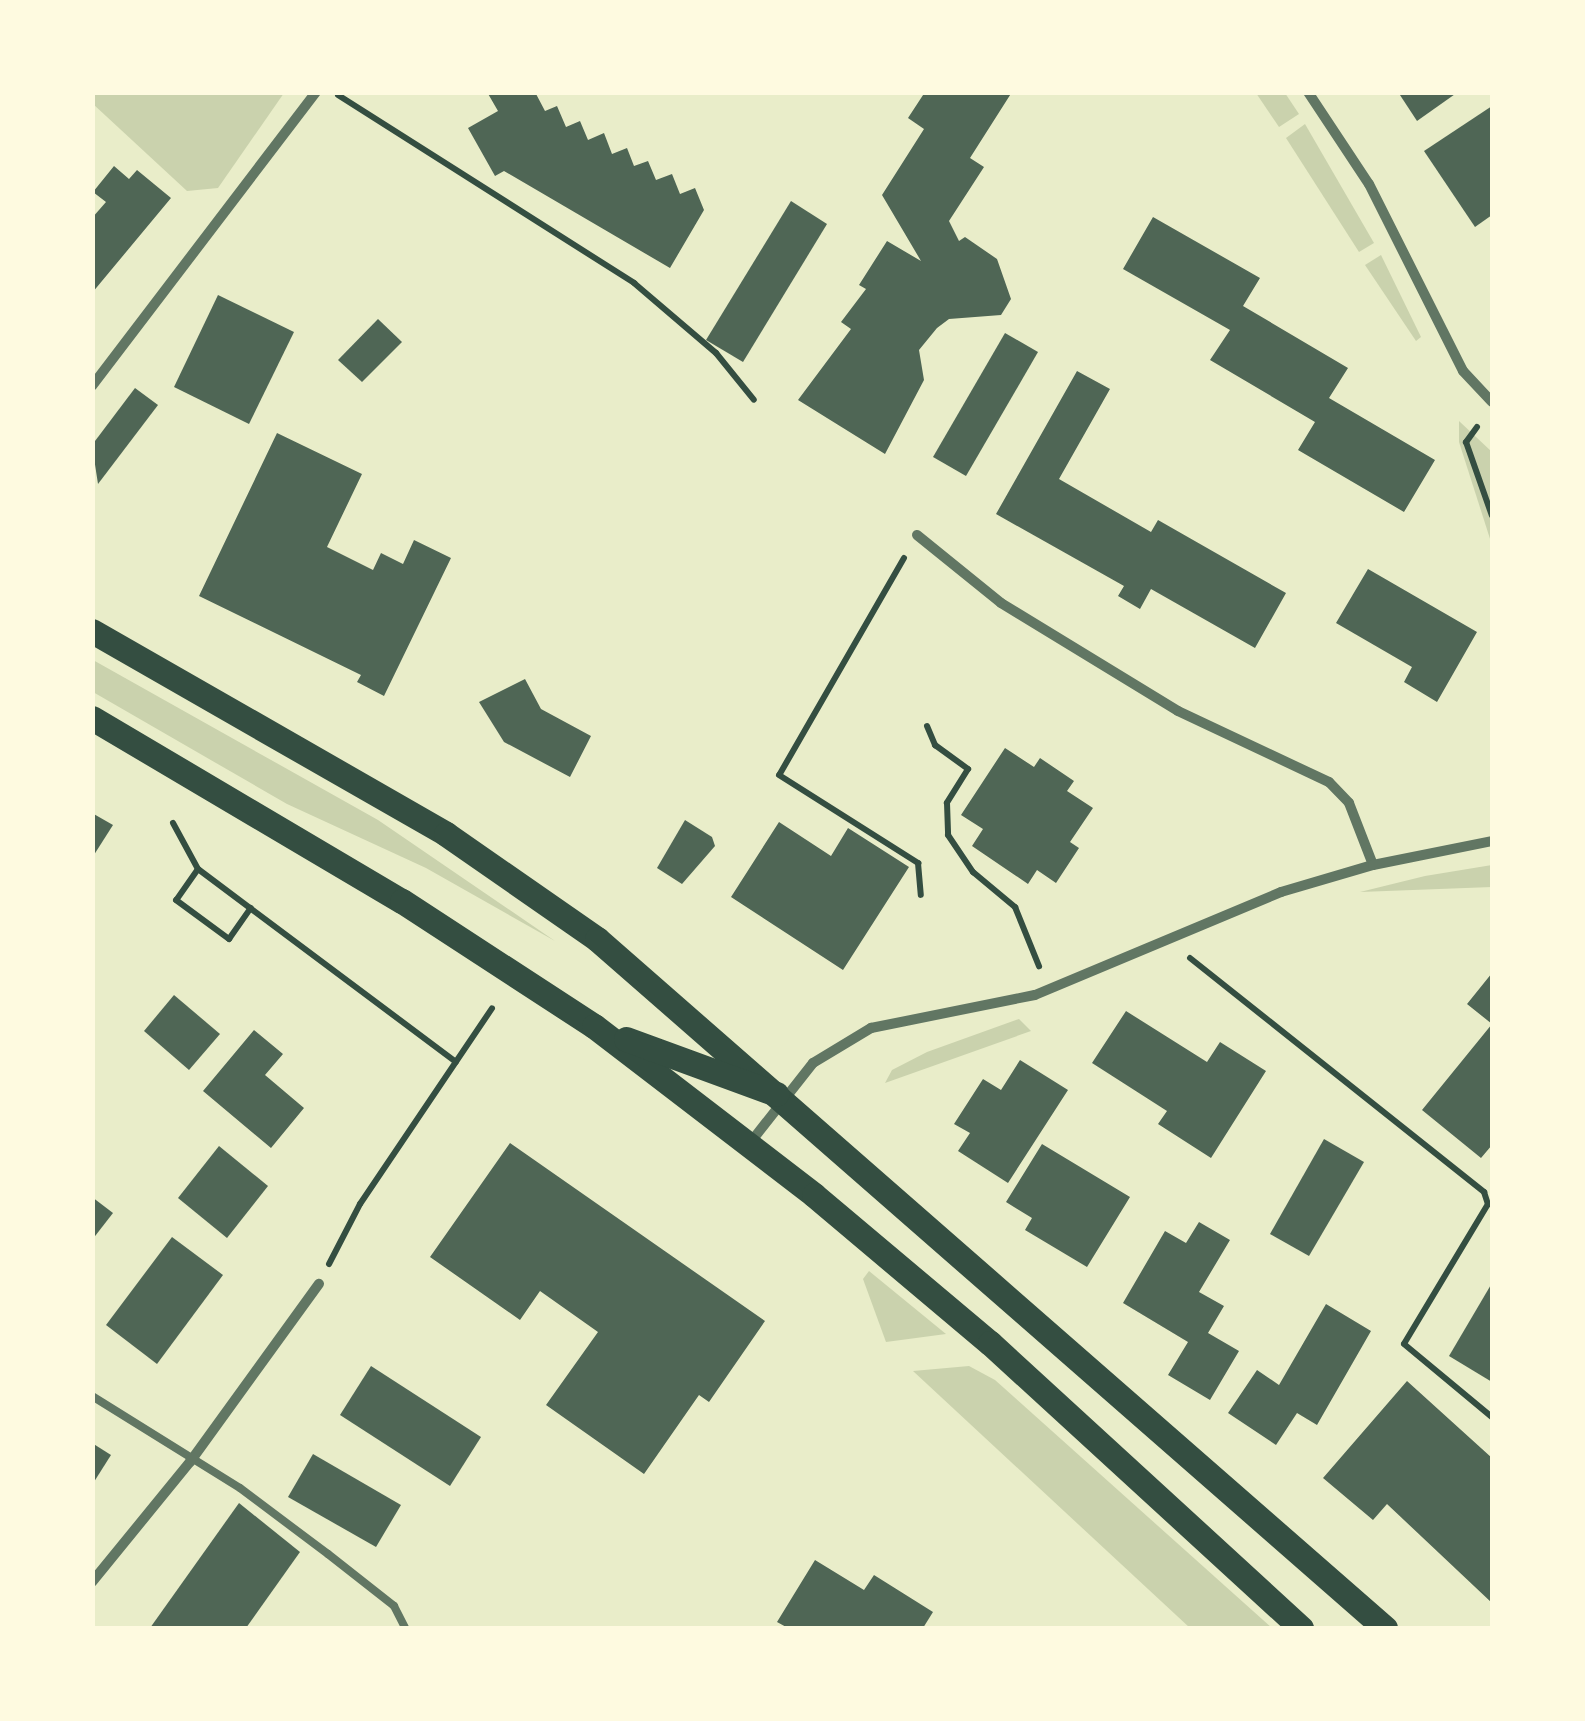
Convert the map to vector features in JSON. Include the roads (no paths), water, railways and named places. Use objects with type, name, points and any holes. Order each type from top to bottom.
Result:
[{"type":"main road","points":[[92,631],[289,740],[528,888],[784,1096],[1386,1628]]},
{"type":"main road","points":[[92,718],[386,891],[594,1026],[749,1144],[990,1344],[1301,1628]]},
{"type":"main road","points":[[594,1026],[784,1096]]},
{"type":"street","points":[[92,386],[316,92]]},
{"type":"street","points":[[1308,92],[1369,184],[1463,370],[1492,402]]},
{"type":"street","points":[[917,535],[1001,603],[1178,711],[1329,782],[1349,803],[1373,865]]},
{"type":"street","points":[[749,1144],[813,1063],[871,1028],[1035,995],[1281,892],[1373,865],[1492,841]]},
{"type":"street","points":[[92,1582],[190,1462],[319,1284]]},
{"type":"lane","points":[[92,1396],[190,1462],[240,1488],[394,1606],[405,1628]]}]
